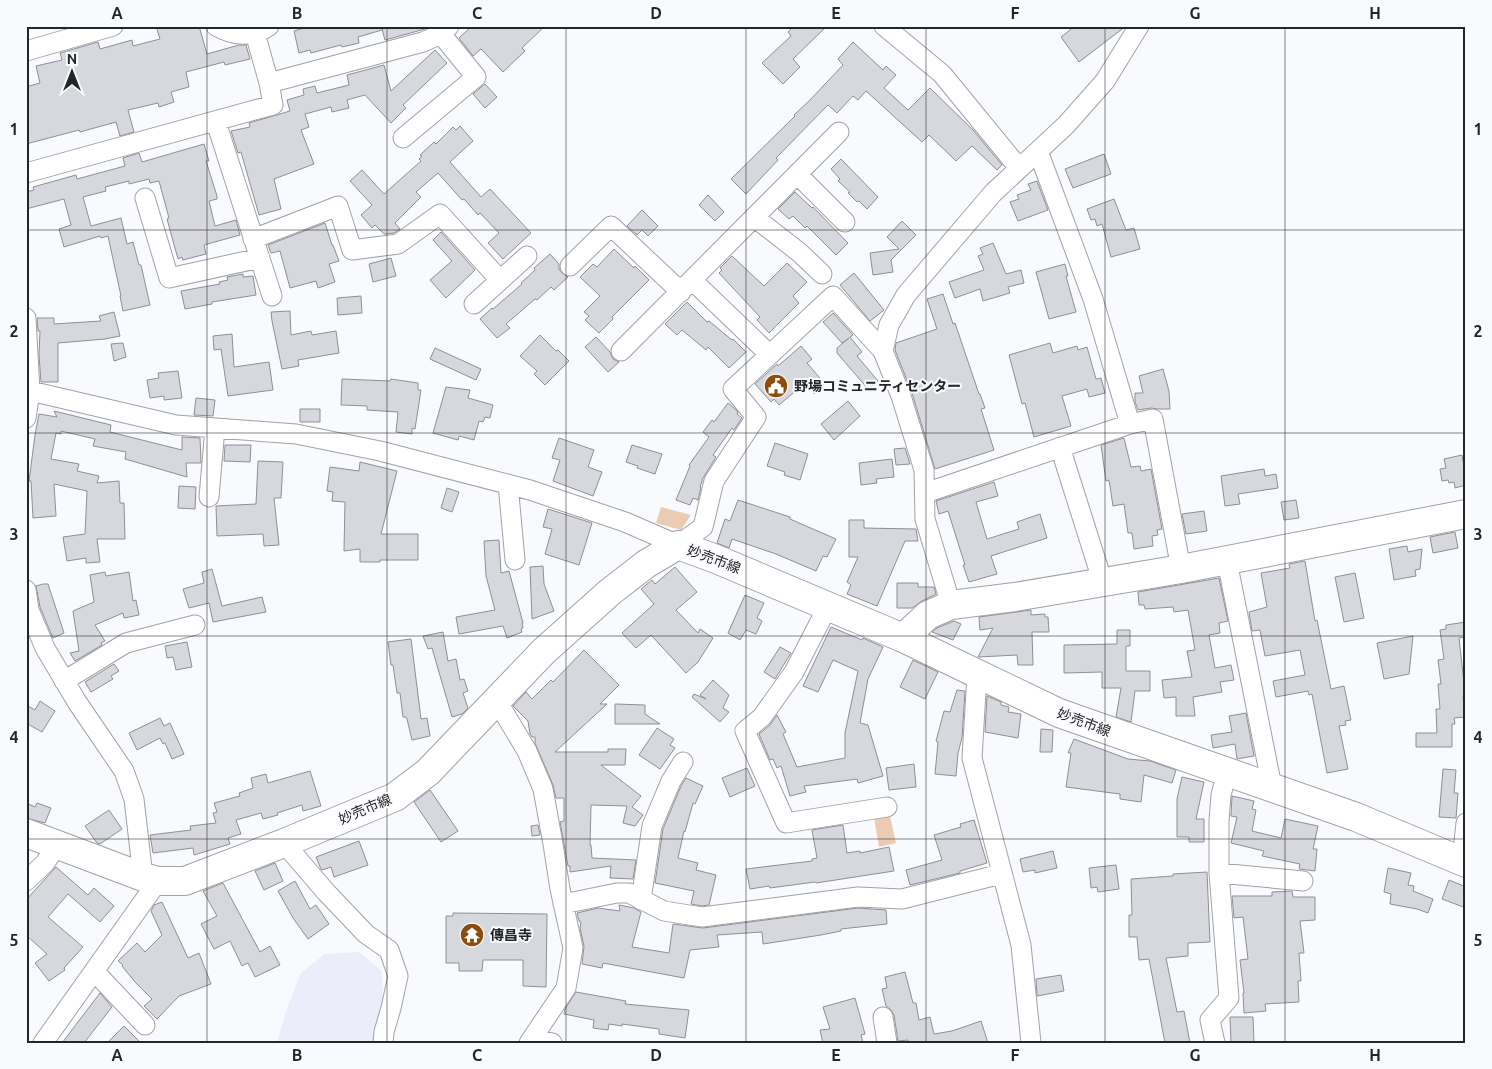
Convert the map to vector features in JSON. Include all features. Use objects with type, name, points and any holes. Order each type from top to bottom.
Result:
[{"type":"main road","points":[[903,638],[928,615],[951,605],[1015,598],[1465,518]]},
{"type":"main road","name":"妙売市線","points":[[26,833],[150,879],[184,881],[284,843],[395,797],[428,772],[544,651],[610,592],[646,564],[678,545],[716,559],[903,638],[1059,713],[1356,818],[1464,862]]},
{"type":"street","points":[[26,51],[113,26]]},
{"type":"street","points":[[26,172],[273,105],[262,30],[245,35],[225,31],[216,26]]},
{"type":"street","points":[[884,26],[942,74],[1019,168]]},
{"type":"street","points":[[883,351],[889,325],[906,295],[993,193],[1066,125],[1104,82],[1139,26]]},
{"type":"street","points":[[270,82],[423,42],[445,30],[476,77],[403,138]]},
{"type":"street","points":[[216,122],[272,296]]},
{"type":"street","points":[[621,351],[839,132]]},
{"type":"street","points":[[1038,151],[1092,299],[1130,424]]},
{"type":"street","points":[[797,174],[845,222]]},
{"type":"street","points":[[145,198],[169,278],[260,258]]},
{"type":"street","points":[[254,239],[338,206],[352,250],[398,244],[440,214],[500,280]]},
{"type":"street","points":[[754,217],[800,253],[822,274]]},
{"type":"street","points":[[570,266],[611,226],[770,355]]},
{"type":"street","points":[[474,304],[527,256]]},
{"type":"street","points":[[28,391],[176,425],[296,434],[380,451],[530,490],[626,522],[678,545],[703,527],[714,481],[756,417],[733,389],[833,296],[883,351],[901,396],[924,470],[925,519],[951,605]]},
{"type":"street","points":[[26,318],[28,391],[26,418]]},
{"type":"street","points":[[925,493],[1130,424],[1153,419],[1181,569]]},
{"type":"street","points":[[209,497],[215,428]]},
{"type":"street","points":[[1060,447],[1103,583]]},
{"type":"street","points":[[508,484],[515,560]]},
{"type":"street","points":[[1226,560],[1272,788]]},
{"type":"street","points":[[26,590],[29,610],[45,648],[77,702],[124,771],[134,799],[150,879],[94,971],[43,1043]]},
{"type":"street","points":[[828,606],[794,672],[762,717],[745,732],[786,822],[887,807]]},
{"type":"street","points":[[64,681],[126,643],[195,625]]},
{"type":"street","points":[[977,675],[972,758],[1021,945],[1031,1043]]},
{"type":"street","points":[[497,701],[527,751],[543,789],[573,948],[566,988],[530,1041],[552,1043]]},
{"type":"street","points":[[641,900],[652,826],[671,781],[683,762]]},
{"type":"street","points":[[1215,1043],[1210,1020],[1228,998],[1219,873],[1219,821],[1221,796],[1227,772]]},
{"type":"street","points":[[1464,862],[1466,823]]},
{"type":"street","points":[[284,843],[326,892],[366,934],[389,950],[398,976],[383,1043]]},
{"type":"street","points":[[26,881],[45,863],[57,844]]},
{"type":"street","points":[[1219,873],[1303,881]]},
{"type":"street","points":[[564,904],[617,893],[629,893],[664,911],[702,917],[858,896],[902,899],[1001,874]]},
{"type":"street","points":[[94,971],[145,1025]]},
{"type":"street","points":[[883,1017],[887,1043]]},
{"type":"shaded area","points":[[661,507],[691,515],[681,530],[656,523]]},
{"type":"shaded area","points":[[890,816],[896,843],[879,847],[874,818]]},
{"type":"shaded area","points":[[359,952],[382,971],[383,1001],[376,1043],[278,1043],[287,1008],[301,973],[325,954]]},
{"type":"building","points":[[156,26],[199,26],[207,54],[239,45],[246,45],[250,59],[225,65],[224,62],[186,72],[189,87],[171,92],[174,102],[159,107],[158,103],[128,110],[134,132],[120,136],[116,122],[26,144],[26,87],[40,83],[36,66],[62,60],[60,53],[98,42],[100,49],[132,40],[133,46],[160,39]]},
{"type":"building","points":[[311,26],[382,26],[382,30],[358,37],[359,43],[342,47],[341,45],[311,53],[310,50],[299,53],[294,31]]},
{"type":"building","points":[[395,26],[425,26],[425,29],[385,40],[382,29]]},
{"type":"building","points":[[472,26],[545,26],[522,48],[525,51],[503,72],[481,49],[473,56],[459,38]]},
{"type":"building","points":[[794,26],[827,26],[793,59],[800,67],[783,84],[762,63],[791,36],[788,32]]},
{"type":"building","points":[[1075,26],[1126,26],[1079,62],[1061,37]]},
{"type":"building","points":[[853,42],[883,70],[886,66],[896,75],[884,88],[908,110],[930,88],[973,130],[1002,165],[997,170],[972,146],[956,161],[929,135],[922,142],[866,91],[858,100],[853,96],[837,113],[828,105],[776,158],[778,160],[746,194],[731,179],[795,116],[843,65],[838,59]]},
{"type":"building","points":[[435,50],[447,63],[403,105],[406,108],[391,123],[365,95],[347,100],[349,108],[332,112],[331,107],[305,114],[309,127],[301,130],[314,164],[274,179],[281,209],[259,215],[241,152],[238,153],[231,131],[250,127],[249,123],[290,111],[287,100],[304,95],[303,89],[315,86],[317,93],[349,85],[347,75],[384,65],[391,91]]},
{"type":"building","points":[[485,84],[497,97],[485,108],[473,94]]},
{"type":"building","points":[[460,126],[473,141],[450,162],[481,197],[490,189],[531,233],[503,259],[488,243],[499,233],[480,213],[478,215],[464,199],[462,200],[438,173],[416,192],[421,197],[395,223],[400,229],[394,233],[384,234],[375,225],[372,228],[361,215],[372,205],[350,181],[362,170],[384,194],[421,161],[419,159],[422,156],[420,155],[434,142],[436,144],[453,127],[456,130]]},
{"type":"building","points":[[204,144],[209,161],[206,161],[217,196],[217,199],[209,201],[215,226],[236,220],[240,235],[204,245],[206,254],[183,260],[182,257],[178,259],[159,181],[150,183],[149,179],[129,184],[129,181],[105,187],[106,191],[83,197],[91,226],[121,218],[127,244],[133,242],[139,265],[141,265],[150,305],[123,311],[108,236],[101,238],[100,236],[64,247],[59,229],[71,225],[64,199],[26,209],[26,192],[34,190],[33,187],[76,175],[77,179],[125,166],[123,158],[139,153],[142,162]]},
{"type":"building","points":[[1104,154],[1111,174],[1073,188],[1065,169]]},
{"type":"building","points":[[841,159],[878,197],[867,209],[848,193],[850,192],[838,181],[840,179],[831,169]]},
{"type":"building","points":[[1037,181],[1048,210],[1018,221],[1010,202],[1019,199],[1017,195],[1031,190],[1028,184]]},
{"type":"building","points":[[795,192],[813,207],[848,243],[836,255],[807,226],[805,228],[793,216],[789,219],[778,209]]},
{"type":"building","points":[[708,195],[724,212],[715,221],[699,205]]},
{"type":"building","points":[[1114,199],[1126,230],[1134,228],[1140,249],[1111,257],[1102,224],[1097,226],[1095,219],[1091,220],[1087,209]]},
{"type":"building","points":[[642,210],[658,226],[648,236],[642,230],[637,235],[627,226]]},
{"type":"building","points":[[902,221],[916,235],[891,260],[893,272],[873,275],[870,253],[899,249],[887,237]]},
{"type":"building","points":[[325,223],[339,261],[329,264],[335,282],[318,288],[316,281],[290,288],[280,251],[271,253],[268,245]]},
{"type":"building","points":[[441,232],[475,270],[446,298],[430,280],[452,261],[433,240]]},
{"type":"building","points":[[993,243],[1006,274],[1021,270],[1024,283],[1008,287],[1010,293],[983,301],[980,289],[955,298],[949,282],[984,270],[978,256],[983,254],[980,248]]},
{"type":"building","points":[[614,249],[649,280],[612,317],[613,319],[599,333],[585,320],[589,316],[584,312],[600,296],[580,277],[593,264],[597,267]]},
{"type":"building","points":[[550,254],[559,264],[559,269],[562,273],[568,277],[554,290],[551,287],[537,300],[535,299],[506,324],[510,328],[497,338],[480,319],[522,284],[535,270],[534,268]]},
{"type":"building","points":[[732,256],[764,286],[787,263],[807,282],[793,296],[799,303],[769,333],[757,320],[760,317],[719,273],[722,270],[720,268]]},
{"type":"building","points":[[391,258],[396,276],[373,282],[369,264]]},
{"type":"building","points":[[1065,264],[1068,276],[1066,276],[1076,312],[1049,319],[1036,272]]},
{"type":"building","points":[[854,273],[884,310],[870,321],[840,285]]},
{"type":"building","points":[[243,274],[243,277],[253,276],[256,295],[212,302],[212,304],[185,309],[181,291],[220,284],[219,282],[228,280],[227,277]]},
{"type":"building","points":[[943,294],[985,408],[981,409],[994,450],[935,469],[912,393],[895,350],[896,343],[937,329],[927,299]]},
{"type":"building","points":[[361,296],[362,313],[338,315],[337,298]]},
{"type":"building","points":[[687,302],[707,322],[709,321],[733,339],[746,352],[729,368],[708,347],[706,350],[682,330],[677,335],[665,324]]},
{"type":"building","points":[[290,311],[291,335],[311,331],[312,335],[336,331],[339,353],[298,360],[299,366],[282,369],[271,312]]},
{"type":"building","points":[[114,312],[120,336],[58,343],[58,382],[41,382],[40,331],[38,331],[37,318],[54,318],[54,324],[101,321],[99,316]]},
{"type":"building","points":[[833,313],[853,335],[850,337],[862,352],[857,356],[878,381],[868,389],[837,353],[837,348],[849,338],[842,343],[823,322]]},
{"type":"building","points":[[232,334],[234,367],[269,362],[273,390],[228,396],[221,349],[214,350],[213,336]]},
{"type":"building","points":[[540,335],[569,361],[545,385],[534,374],[537,371],[520,356]]},
{"type":"building","points":[[596,337],[610,352],[613,359],[619,362],[608,372],[585,347]]},
{"type":"building","points":[[123,343],[126,357],[114,361],[111,344]]},
{"type":"building","points":[[1050,343],[1053,353],[1077,346],[1078,350],[1087,347],[1096,379],[1101,378],[1105,393],[1089,397],[1087,389],[1062,396],[1071,426],[1034,437],[1025,403],[1022,404],[1009,355]]},
{"type":"building","points":[[801,346],[812,359],[807,363],[825,384],[814,394],[805,383],[779,405],[774,399],[771,402],[755,384]]},
{"type":"building","points":[[435,348],[481,369],[476,380],[430,359]]},
{"type":"building","points":[[1163,369],[1169,391],[1170,409],[1151,408],[1138,410],[1135,402],[1135,393],[1143,393],[1139,376]]},
{"type":"building","points":[[178,371],[182,398],[164,400],[164,396],[150,398],[147,380],[159,378],[158,373]]},
{"type":"building","points":[[342,379],[390,381],[391,379],[418,383],[418,390],[421,390],[415,429],[412,428],[412,434],[396,432],[398,412],[367,410],[367,406],[341,405]]},
{"type":"building","points":[[446,387],[470,390],[468,398],[493,405],[490,418],[485,417],[483,422],[479,421],[474,440],[459,436],[458,440],[433,433]]},
{"type":"building","points":[[196,398],[215,400],[213,416],[194,415]]},
{"type":"building","points":[[848,401],[860,416],[834,440],[821,424]]},
{"type":"building","points":[[728,403],[742,418],[734,430],[732,428],[713,455],[716,457],[703,478],[698,500],[693,498],[690,505],[676,500],[689,465],[709,437],[703,432],[712,420],[714,422]]},
{"type":"building","points":[[300,409],[320,409],[320,422],[300,422]]},
{"type":"building","points":[[54,411],[111,425],[110,432],[182,450],[182,437],[200,438],[201,463],[186,463],[187,477],[125,459],[126,452],[93,446],[95,439],[61,431],[61,434],[56,433],[51,459],[79,464],[77,471],[99,476],[97,483],[119,481],[120,503],[124,503],[125,539],[97,539],[100,562],[86,563],[86,558],[67,561],[63,537],[85,534],[87,491],[54,484],[56,516],[33,518],[31,481],[29,481],[39,414],[57,417]]},
{"type":"building","points":[[559,438],[594,450],[588,467],[602,472],[593,496],[553,481],[560,460],[552,458]]},
{"type":"building","points":[[1124,438],[1131,467],[1140,466],[1141,471],[1151,469],[1162,529],[1157,530],[1158,535],[1152,536],[1153,546],[1134,549],[1132,533],[1128,533],[1124,504],[1113,506],[1109,480],[1106,481],[1101,445]]},
{"type":"building","points":[[775,443],[808,454],[800,480],[784,475],[785,472],[767,466]]},
{"type":"building","points":[[225,445],[251,445],[250,462],[224,461]]},
{"type":"building","points":[[632,445],[662,454],[655,474],[626,462]]},
{"type":"building","points":[[905,448],[910,464],[896,465],[894,449]]},
{"type":"building","points":[[1462,455],[1466,485],[1455,488],[1454,482],[1442,481],[1440,469],[1446,468],[1444,459]]},
{"type":"building","points":[[892,459],[894,477],[876,479],[877,483],[861,485],[859,463]]},
{"type":"building","points":[[258,461],[283,462],[281,498],[274,498],[279,545],[264,546],[263,534],[217,536],[216,506],[256,504]]},
{"type":"building","points":[[360,462],[397,471],[381,534],[418,534],[418,560],[360,562],[360,549],[344,551],[345,502],[332,501],[333,492],[327,491],[330,467],[359,471]]},
{"type":"building","points":[[1264,469],[1265,476],[1276,474],[1278,488],[1238,494],[1240,504],[1225,506],[1221,476]]},
{"type":"building","points":[[994,482],[998,496],[976,502],[987,539],[1019,529],[1017,522],[1040,514],[1047,538],[991,556],[997,574],[969,582],[948,511],[939,514],[936,501]]},
{"type":"building","points":[[179,486],[196,487],[195,509],[178,508]]},
{"type":"building","points":[[447,488],[459,492],[452,512],[441,508]]},
{"type":"building","points":[[738,500],[790,517],[790,519],[836,539],[827,557],[823,556],[816,571],[776,554],[732,539],[729,548],[717,543],[725,519],[730,521]]},
{"type":"building","points":[[1296,500],[1299,518],[1284,520],[1281,502]]},
{"type":"building","points":[[548,509],[592,523],[579,565],[545,554],[552,529],[543,527]]},
{"type":"building","points":[[1204,511],[1207,531],[1186,534],[1182,514]]},
{"type":"building","points":[[849,520],[864,520],[864,528],[916,529],[918,541],[905,541],[877,606],[847,594],[851,585],[847,582],[858,557],[849,557]]},
{"type":"building","points":[[1455,532],[1458,548],[1433,553],[1430,537]]},
{"type":"building","points":[[499,540],[501,573],[509,571],[523,623],[522,632],[507,638],[503,626],[459,634],[456,617],[495,610],[486,576],[484,541]]},
{"type":"building","points":[[1407,546],[1408,552],[1422,549],[1420,569],[1415,570],[1416,576],[1394,580],[1389,549]]},
{"type":"building","points":[[1305,561],[1315,621],[1317,620],[1331,689],[1344,686],[1351,720],[1345,721],[1346,725],[1339,726],[1348,769],[1327,773],[1312,694],[1309,695],[1308,691],[1276,697],[1273,681],[1305,675],[1300,650],[1265,656],[1260,630],[1252,631],[1249,612],[1267,607],[1261,573],[1290,568],[1289,564]]},
{"type":"building","points":[[543,566],[544,584],[554,611],[532,619],[530,567]]},
{"type":"building","points":[[675,567],[697,592],[676,610],[698,633],[700,629],[713,638],[698,662],[686,673],[651,635],[636,648],[622,633],[654,604],[641,589],[652,580],[655,584]]},
{"type":"building","points":[[212,569],[222,606],[262,597],[266,612],[213,622],[209,603],[189,608],[183,589],[204,583],[202,572]]},
{"type":"building","points":[[105,572],[106,576],[129,572],[133,601],[136,600],[139,615],[124,618],[123,613],[95,625],[105,641],[101,643],[102,645],[75,661],[70,653],[79,651],[73,611],[94,602],[90,575]]},
{"type":"building","points":[[1355,573],[1364,618],[1344,622],[1335,577]]},
{"type":"building","points":[[1219,578],[1228,621],[1219,623],[1220,633],[1209,635],[1215,668],[1231,665],[1234,680],[1220,682],[1222,692],[1193,697],[1195,716],[1176,716],[1176,697],[1164,698],[1162,680],[1192,677],[1187,651],[1195,650],[1188,610],[1174,612],[1173,607],[1145,609],[1144,605],[1139,605],[1138,592]]},
{"type":"building","points":[[897,583],[918,583],[918,587],[934,587],[936,594],[912,608],[897,608]]},
{"type":"building","points":[[48,584],[64,633],[53,638],[40,607],[36,586]]},
{"type":"building","points":[[745,595],[764,603],[757,618],[762,621],[756,634],[746,630],[740,640],[728,633]]},
{"type":"building","points":[[1031,610],[1031,615],[1045,614],[1045,617],[1048,617],[1049,632],[1032,632],[1033,665],[1018,665],[1017,655],[978,657],[993,628],[980,630],[979,617]]},
{"type":"building","points":[[954,621],[961,624],[953,640],[932,632],[937,628]]},
{"type":"building","points":[[1466,622],[1466,637],[1459,638],[1465,692],[1463,697],[1465,717],[1454,718],[1455,724],[1452,724],[1452,747],[1416,747],[1416,733],[1437,733],[1436,709],[1440,709],[1438,684],[1441,684],[1438,660],[1444,659],[1440,630],[1446,629],[1446,625]]},
{"type":"building","points":[[831,627],[883,647],[868,679],[860,723],[868,725],[883,776],[858,783],[857,779],[804,786],[806,792],[790,796],[781,766],[777,768],[773,759],[770,760],[759,734],[769,726],[777,715],[786,732],[783,734],[797,767],[845,758],[845,733],[858,671],[833,660],[818,692],[803,686]]},
{"type":"building","points":[[1117,630],[1130,630],[1130,646],[1126,646],[1126,671],[1150,671],[1150,691],[1135,691],[1131,722],[1116,717],[1121,688],[1102,688],[1102,672],[1064,673],[1064,645],[1117,644]]},
{"type":"building","points":[[443,632],[448,661],[456,659],[460,680],[464,679],[468,691],[463,693],[468,708],[462,714],[452,717],[432,648],[428,649],[423,636]]},
{"type":"building","points":[[1413,636],[1409,674],[1384,679],[1377,643]]},
{"type":"building","points":[[411,639],[421,719],[427,718],[430,736],[412,740],[407,719],[403,717],[400,693],[397,693],[388,642]]},
{"type":"building","points":[[187,642],[192,667],[176,670],[173,657],[167,658],[165,646]]},
{"type":"building","points":[[780,647],[791,653],[775,679],[764,672]]},
{"type":"building","points":[[584,650],[619,685],[600,704],[607,704],[555,752],[608,752],[608,749],[626,749],[625,765],[601,765],[641,796],[632,807],[643,815],[635,826],[623,823],[627,806],[591,805],[590,845],[592,858],[636,860],[633,879],[610,878],[611,866],[570,872],[560,822],[564,821],[564,798],[556,798],[553,785],[535,743],[535,737],[532,737],[530,734],[528,721],[513,706],[526,692],[532,699],[551,680],[553,682]]},
{"type":"building","points":[[913,660],[938,672],[925,699],[900,687]]},
{"type":"building","points":[[114,664],[119,671],[111,676],[113,679],[91,692],[85,682]]},
{"type":"building","points":[[713,680],[729,695],[723,708],[729,712],[720,722],[692,697],[694,694],[706,699],[700,695]]},
{"type":"building","points":[[957,690],[965,691],[962,738],[958,753],[956,776],[935,774],[938,742],[936,741],[944,711],[950,712]]},
{"type":"building","points":[[987,696],[1001,702],[1001,705],[1009,707],[1008,712],[1021,714],[1018,738],[985,732]]},
{"type":"building","points":[[40,701],[55,711],[42,732],[26,723],[26,705],[35,710]]},
{"type":"building","points":[[615,704],[645,705],[645,714],[660,724],[615,724]]},
{"type":"building","points":[[1246,713],[1254,756],[1237,759],[1235,744],[1213,748],[1211,735],[1232,732],[1229,716]]},
{"type":"building","points":[[160,718],[164,726],[170,723],[184,754],[172,759],[165,743],[163,744],[160,738],[137,750],[129,733]]},
{"type":"building","points":[[657,728],[674,739],[670,745],[675,748],[660,769],[639,755]]},
{"type":"building","points":[[1041,729],[1053,730],[1052,752],[1040,752]]},
{"type":"building","points":[[1074,739],[1128,759],[1150,761],[1176,770],[1172,783],[1144,775],[1141,802],[1120,799],[1120,794],[1066,787],[1071,753],[1068,753]]},
{"type":"building","points":[[914,764],[916,787],[889,790],[886,768]]},
{"type":"building","points":[[747,768],[755,786],[730,797],[722,778]]},
{"type":"building","points":[[1443,769],[1456,770],[1454,793],[1458,793],[1456,818],[1439,817]]},
{"type":"building","points":[[310,771],[321,806],[303,811],[302,805],[263,819],[261,813],[236,820],[241,834],[228,838],[230,844],[194,855],[193,848],[153,853],[150,835],[191,830],[190,826],[216,823],[213,813],[217,812],[214,803],[240,796],[239,793],[253,788],[251,778],[266,774],[268,783]]},
{"type":"building","points":[[1182,777],[1204,782],[1196,819],[1204,819],[1204,842],[1189,842],[1189,837],[1177,837],[1177,799]]},
{"type":"building","points":[[686,778],[703,786],[695,804],[693,803],[678,858],[698,863],[696,870],[716,875],[709,905],[691,904],[694,891],[655,883],[663,829]]},
{"type":"building","points":[[430,790],[458,831],[441,842],[414,802]]},
{"type":"building","points":[[1232,796],[1254,801],[1252,809],[1256,810],[1252,831],[1281,838],[1285,819],[1318,826],[1313,849],[1317,849],[1315,871],[1299,869],[1300,864],[1262,856],[1264,851],[1231,843],[1237,817],[1231,816]]},
{"type":"building","points":[[26,803],[35,807],[37,803],[51,808],[45,823],[26,818]]},
{"type":"building","points":[[109,810],[122,829],[100,844],[97,843],[85,826]]},
{"type":"building","points":[[974,820],[987,863],[960,871],[960,873],[910,885],[906,870],[942,860],[934,835],[961,827],[960,824]]},
{"type":"building","points":[[538,825],[540,835],[532,836],[531,826]]},
{"type":"building","points":[[843,825],[847,853],[860,851],[860,853],[889,847],[894,871],[816,883],[750,889],[746,869],[812,861],[812,859],[817,858],[812,830]]},
{"type":"building","points":[[359,841],[368,865],[334,877],[331,867],[321,869],[316,857]]},
{"type":"building","points":[[1053,851],[1057,868],[1035,873],[1035,870],[1023,872],[1020,859]]},
{"type":"building","points":[[275,863],[283,881],[264,890],[255,871]]},
{"type":"building","points":[[1116,865],[1119,889],[1098,892],[1097,887],[1091,888],[1089,868]]},
{"type":"building","points":[[56,867],[88,895],[94,888],[114,906],[100,922],[68,894],[48,917],[83,947],[64,968],[65,970],[49,981],[35,963],[47,954],[26,935],[26,900]]},
{"type":"building","points":[[1388,868],[1411,873],[1408,885],[1414,886],[1413,891],[1433,899],[1428,913],[1390,904],[1391,894],[1384,892]]},
{"type":"building","points":[[1207,872],[1210,942],[1188,943],[1188,956],[1166,958],[1177,1012],[1184,1011],[1190,1043],[1165,1043],[1149,959],[1139,960],[1137,937],[1129,937],[1129,915],[1132,915],[1131,879]]},
{"type":"building","points":[[1449,880],[1466,887],[1466,908],[1442,899]]},
{"type":"building","points":[[295,881],[310,909],[316,905],[329,924],[308,939],[293,918],[278,891]]},
{"type":"building","points":[[223,883],[260,952],[270,946],[280,965],[255,977],[248,963],[242,966],[230,941],[214,949],[201,924],[217,916],[203,891]]},
{"type":"building","points":[[1292,891],[1293,897],[1315,897],[1315,920],[1300,921],[1304,953],[1299,953],[1301,981],[1298,981],[1299,1002],[1265,1004],[1266,1011],[1244,1013],[1244,993],[1240,960],[1248,959],[1243,917],[1234,918],[1232,896],[1272,896],[1272,892]]},
{"type":"building","points":[[162,902],[188,958],[199,953],[211,984],[179,996],[157,1019],[144,1006],[152,999],[118,961],[137,943],[145,952],[162,935],[151,911],[154,905]]},
{"type":"building","points":[[619,905],[634,908],[641,912],[632,947],[669,953],[673,924],[703,928],[858,908],[886,910],[887,924],[841,929],[841,931],[821,935],[763,944],[762,932],[717,935],[719,947],[690,950],[684,978],[603,963],[602,968],[582,964],[584,946],[580,928],[581,922],[577,913],[598,908],[620,911]]},
{"type":"building","points":[[453,913],[547,914],[546,987],[523,986],[523,960],[483,960],[482,971],[459,971],[459,963],[446,963],[446,916],[453,916]]},
{"type":"building","points":[[905,972],[913,1003],[916,1003],[919,1020],[930,1017],[934,1034],[952,1031],[981,1021],[988,1043],[909,1043],[908,1040],[898,1041],[894,1015],[886,1006],[882,989],[887,988],[885,977]]},
{"type":"building","points":[[1061,975],[1064,991],[1037,996],[1036,979]]},
{"type":"building","points":[[576,992],[626,1001],[625,1004],[689,1010],[685,1038],[659,1034],[659,1029],[622,1024],[622,1026],[609,1024],[608,1030],[593,1028],[594,1020],[564,1014],[565,1009]]},
{"type":"building","points":[[100,993],[112,1007],[84,1043],[62,1043]]},
{"type":"building","points":[[855,998],[865,1034],[861,1035],[863,1043],[823,1043],[820,1030],[830,1029],[823,1007]]},
{"type":"building","points":[[1230,1017],[1253,1017],[1254,1043],[1231,1043]]},
{"type":"building","points":[[124,1026],[141,1043],[107,1043]]},
{"type":"place","name":"野場コミュニティセンター","points":[[776,386]]},
{"type":"place","name":"傳昌寺","points":[[472,935]]}]
